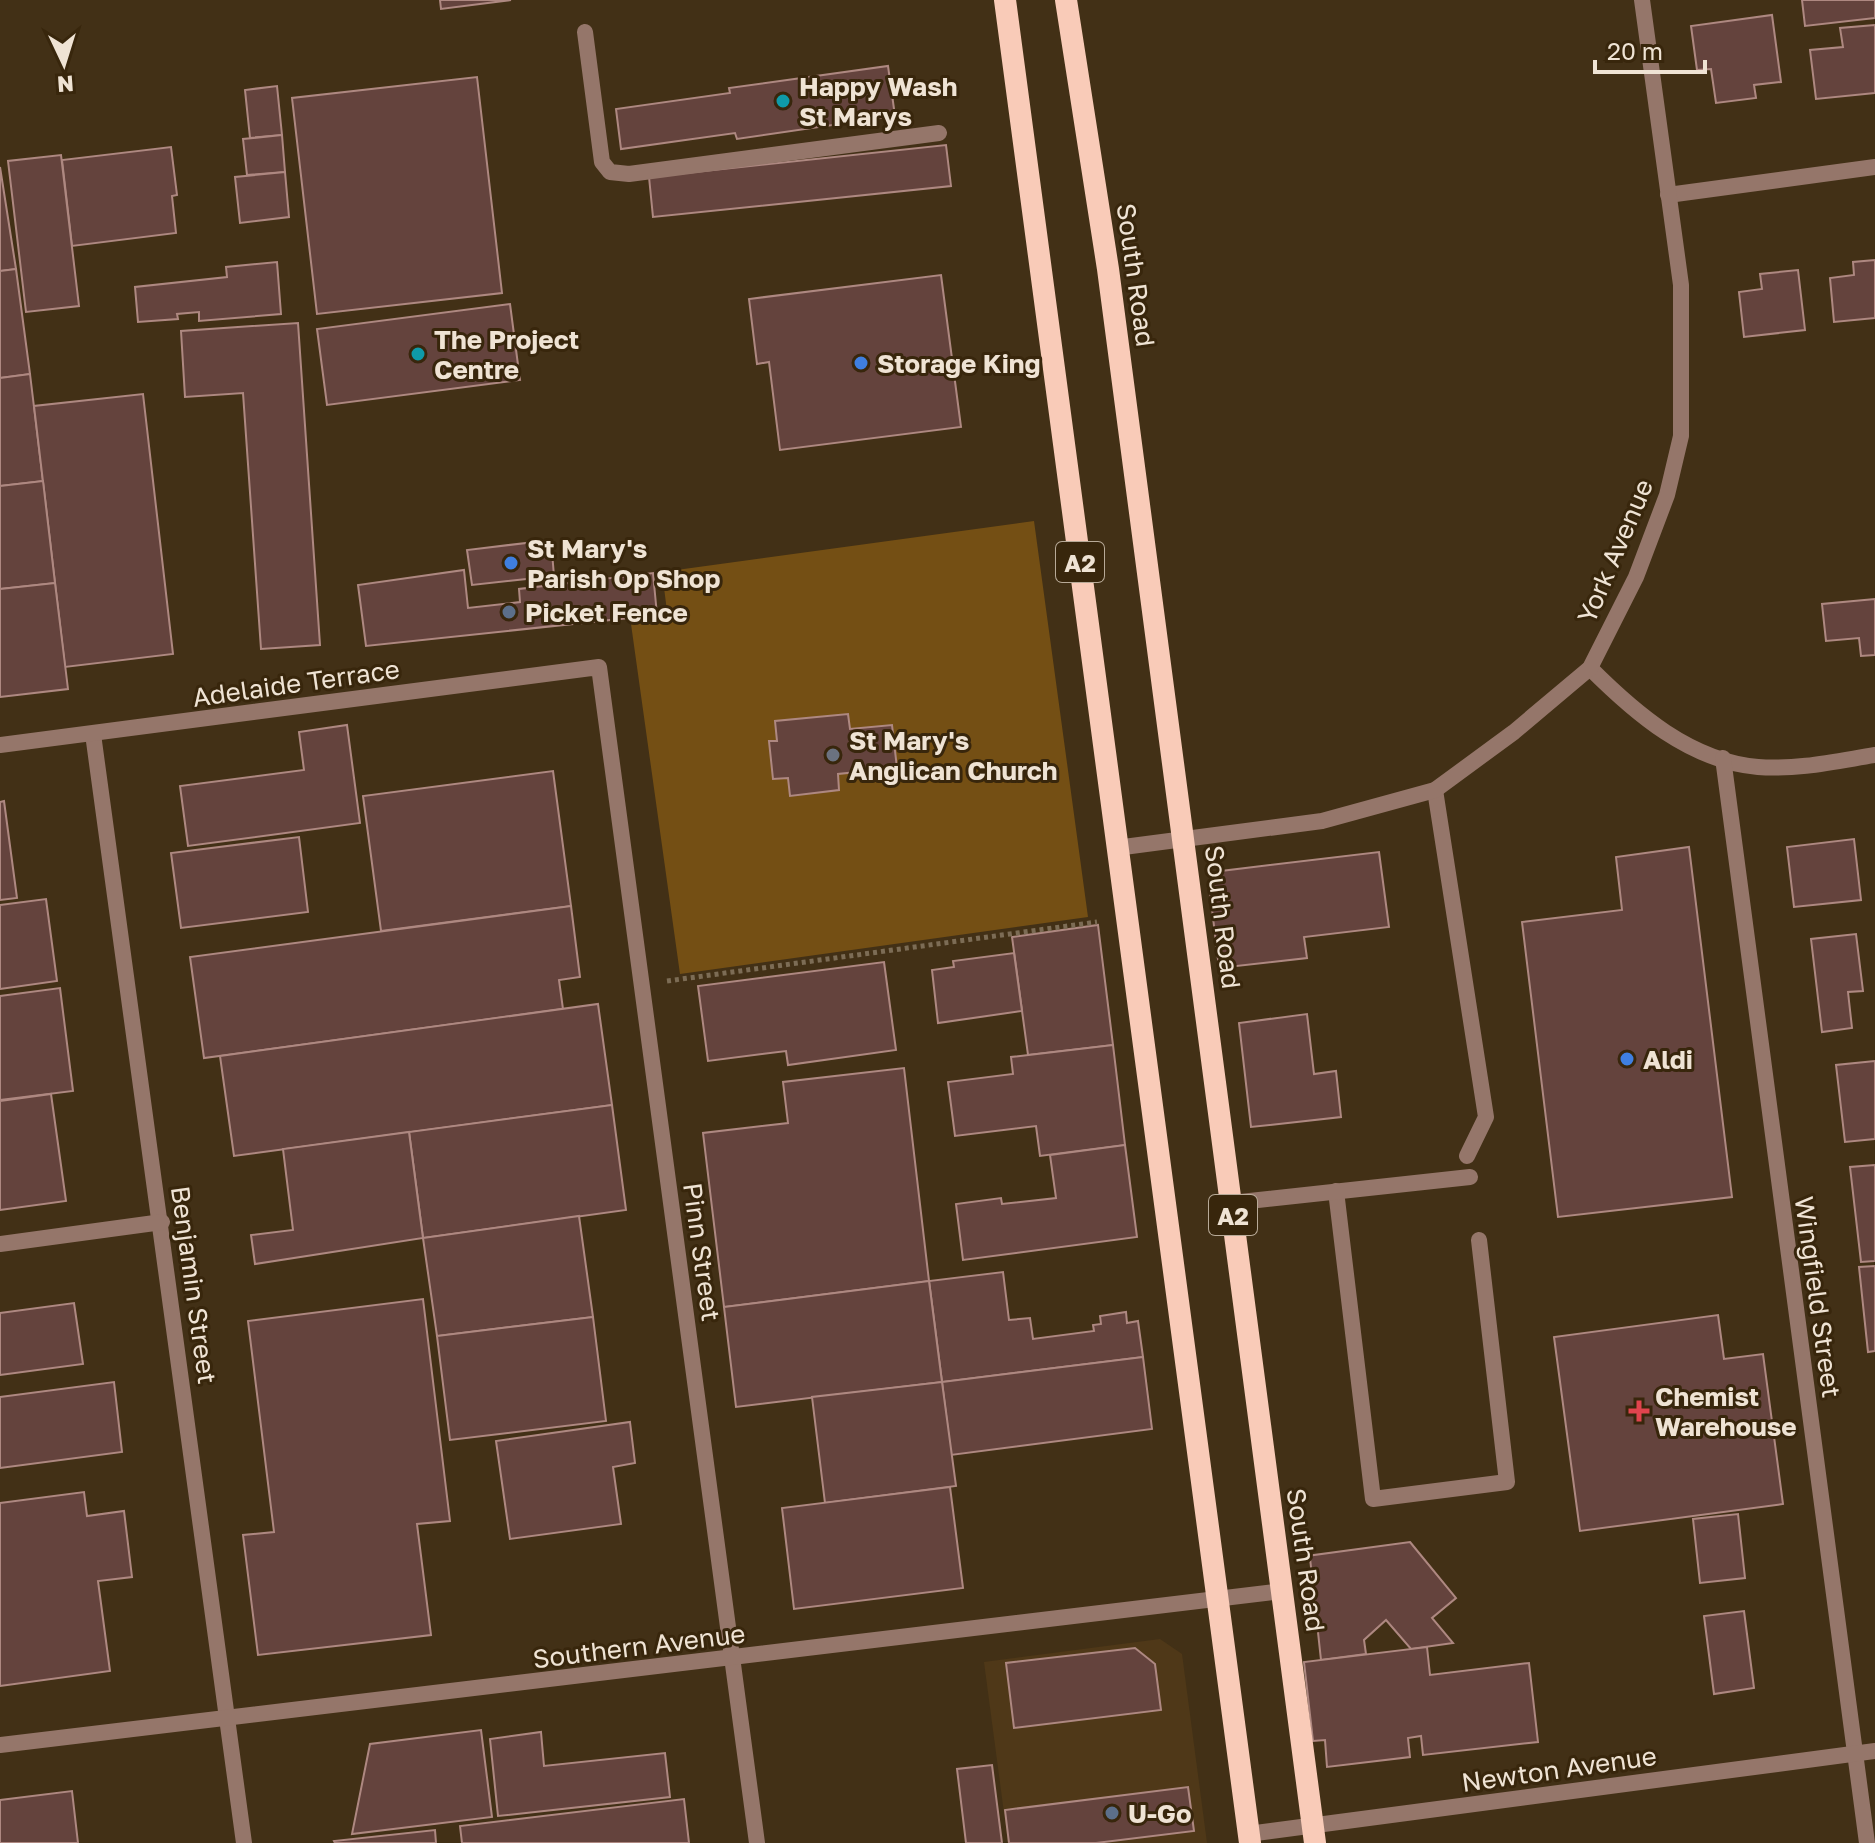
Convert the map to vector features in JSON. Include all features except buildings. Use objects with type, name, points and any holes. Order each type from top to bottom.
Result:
[{"type":"highway","name":"A2","points":[[1005,0],[1249,1838]]},
{"type":"highway","name":"South Road","points":[[1066,0],[1108,269],[1314,1834]]},
{"type":"street","name":"York Avenue","points":[[1116,848],[1322,821],[1435,790],[1514,732],[1590,668],[1636,577],[1667,495],[1681,436],[1681,285],[1642,0]]},
{"type":"street","points":[[585,32],[602,162],[610,172],[619,175],[939,133]]},
{"type":"street","points":[[1668,195],[1875,167]]},
{"type":"street","name":"Adelaide Terrace","points":[[0,745],[599,667]]},
{"type":"street","name":"Pinn Street","points":[[599,667],[757,1843]]},
{"type":"street","points":[[1590,668],[1633,711],[1688,746],[1723,758],[1756,767],[1792,766],[1875,755]]},
{"type":"street","name":"Benjamin Street","points":[[93,734],[162,1222],[244,1843]]},
{"type":"street","name":"Wingfield Street","points":[[1723,758],[1867,1843]]},
{"type":"street","points":[[1435,790],[1486,1117],[1467,1156]]},
{"type":"street","points":[[1231,1203],[1470,1177]]},
{"type":"street","points":[[1336,1191],[1373,1499],[1507,1482],[1479,1240]]},
{"type":"street","points":[[0,1244],[162,1222]]},
{"type":"street","name":"Southern Avenue","points":[[0,1745],[1282,1591]]},
{"type":"street","name":"Newton Avenue","points":[[1249,1838],[1314,1834],[1875,1751]]},
{"type":"path","points":[[642,985],[1125,918]]},
{"type":"shaded area","points":[[1034,521],[1088,917],[680,974],[631,624],[668,619],[662,572]]},
{"type":"shaded area","points":[[1160,1639],[1182,1654],[1207,1843],[1008,1843],[984,1662]]},
{"type":"place","name":"Happy Wash St Marys","points":[[783,101]]},
{"type":"place","name":"The Project Centre","points":[[418,354]]},
{"type":"place","name":"Storage King","points":[[861,363]]},
{"type":"place","name":"St Mary's Parish Op Shop","points":[[511,563]]},
{"type":"place","name":"Picket Fence","points":[[509,612]]},
{"type":"place","name":"St Mary's Anglican Church","points":[[833,755]]},
{"type":"place","name":"Aldi","points":[[1627,1059]]},
{"type":"place","name":"Chemist Warehouse","points":[[1639,1411]]},
{"type":"place","name":"U-Go","points":[[1112,1813]]}]
